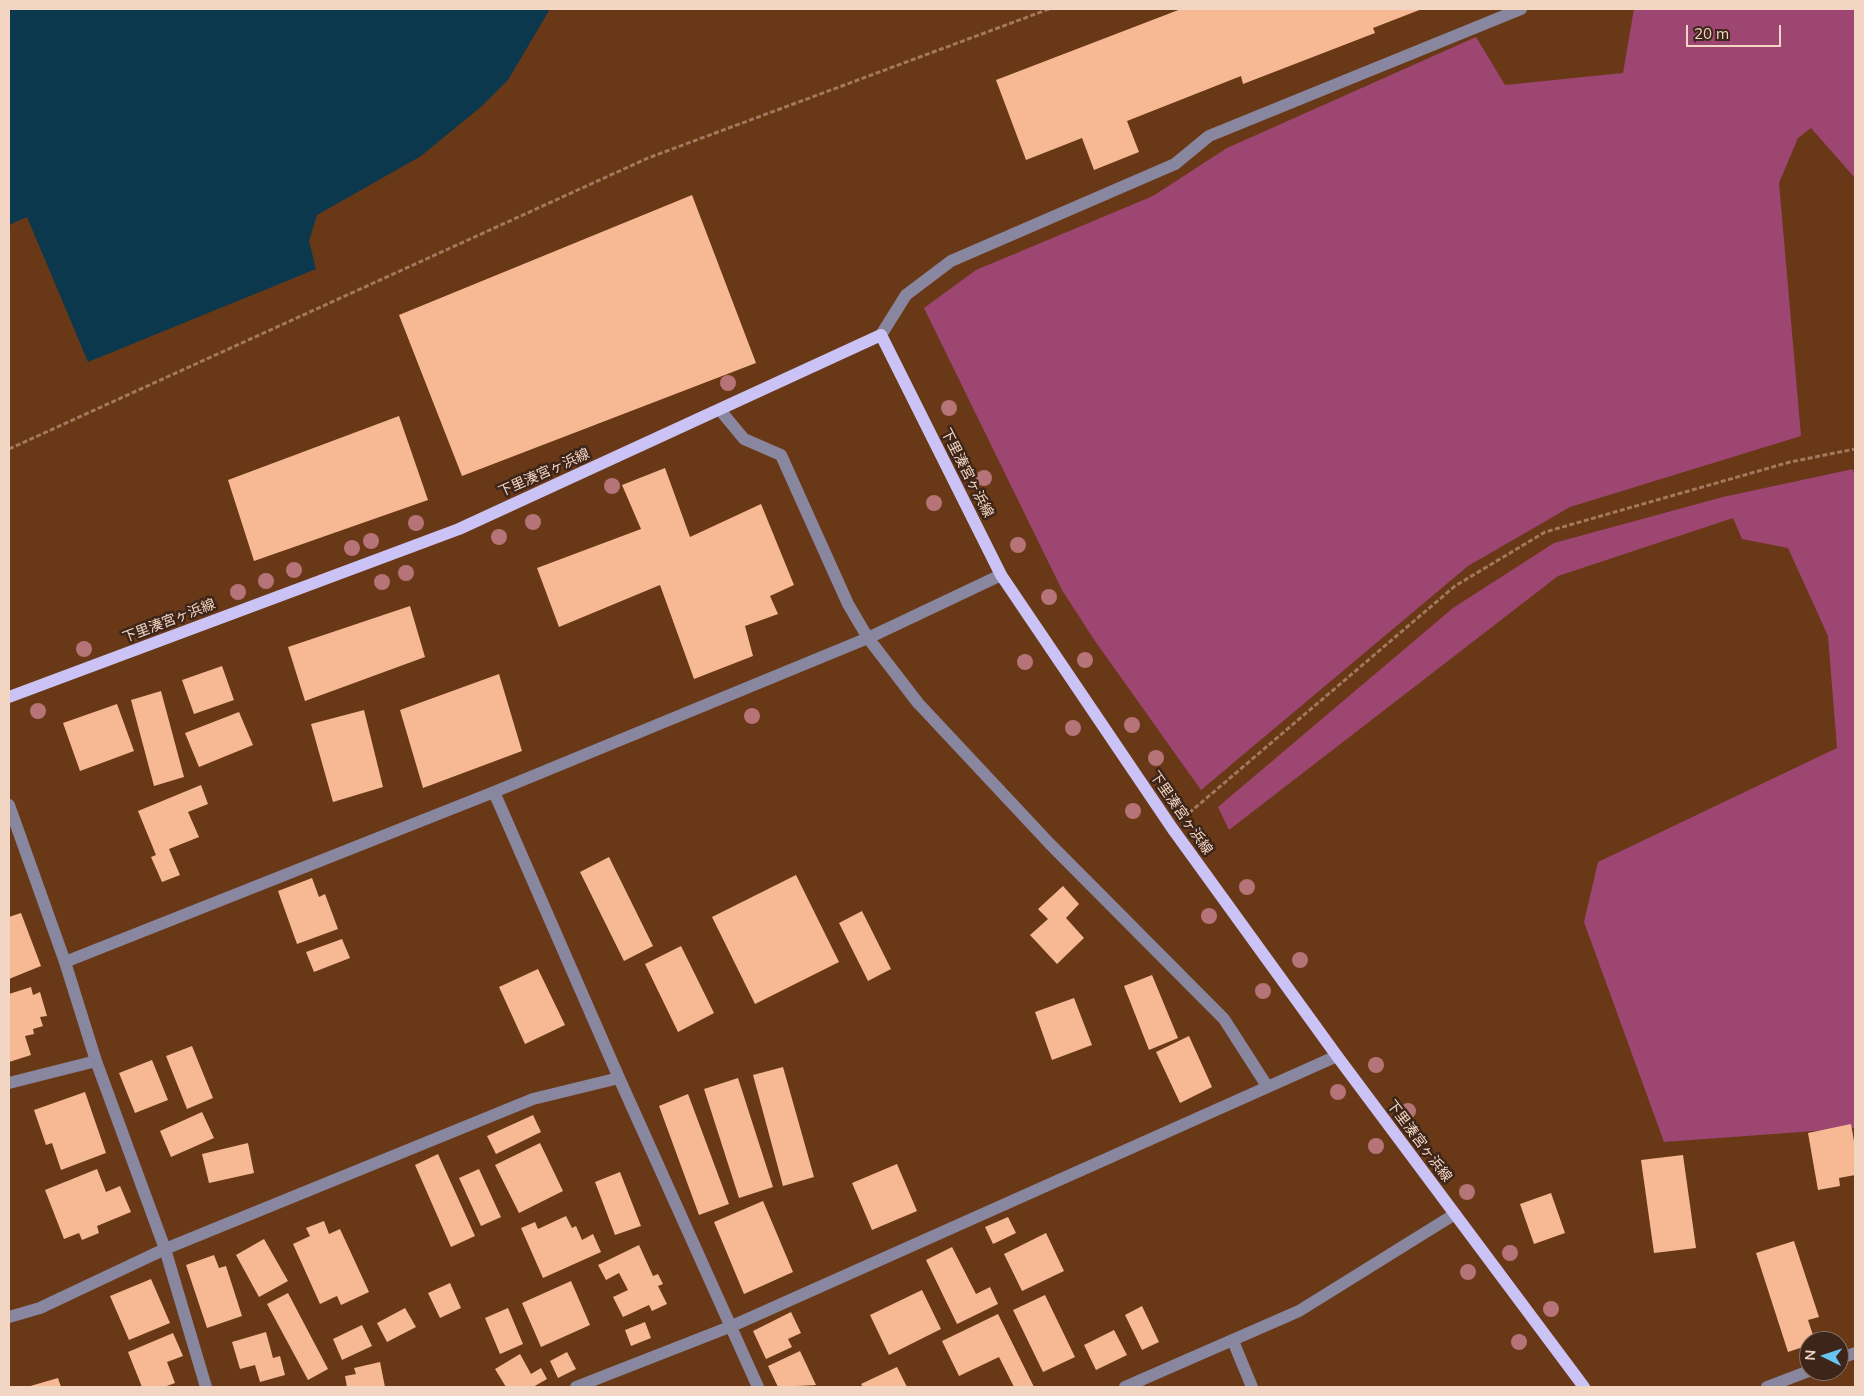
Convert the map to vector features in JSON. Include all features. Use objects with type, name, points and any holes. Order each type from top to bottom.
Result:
[{"type":"main road","name":"下里湊宮ヶ浜線","points":[[9,697],[458,529],[881,335],[1002,575],[1172,828],[1336,1056],[1584,1387]]},
{"type":"street","points":[[881,335],[906,295],[950,261],[1175,164],[1209,136],[1521,9]]},
{"type":"street","points":[[720,410],[744,439],[781,455],[848,604],[868,638],[924,710],[1050,844],[1224,1019],[1267,1086]]},
{"type":"street","points":[[65,962],[494,792],[868,638],[1002,575]]},
{"type":"street","points":[[494,792],[619,1078],[758,1387]]},
{"type":"street","points":[[9,805],[65,962],[96,1061],[165,1248],[206,1387]]},
{"type":"street","points":[[576,1387],[732,1326],[1336,1056]]},
{"type":"street","points":[[9,1083],[96,1061]]},
{"type":"street","points":[[9,1318],[40,1308],[165,1248],[533,1100],[619,1078]]},
{"type":"street","points":[[1125,1387],[1299,1311],[1455,1214]]},
{"type":"street","points":[[1233,1341],[1252,1387]]},
{"type":"street","points":[[1767,1387],[1799,1375]]},
{"type":"path","points":[[9,449],[648,158],[1049,9]]},
{"type":"path","points":[[1172,828],[1455,586],[1545,532],[1790,462],[1855,449]]},
{"type":"shaded area","points":[[1634,9],[1855,9],[1855,178],[1811,128],[1798,138],[1779,183],[1801,436],[1570,507],[1468,566],[1201,790],[1095,641],[1062,590],[924,308],[976,270],[1153,196],[1227,148],[1476,37],[1505,85],[1623,73]]},
{"type":"shaded area","points":[[1853,469],[1855,479],[1855,1128],[1664,1142],[1584,922],[1598,862],[1837,748],[1828,636],[1788,548],[1742,539],[1733,518],[1558,576],[1229,830],[1218,807],[1453,608],[1554,543],[1723,497]]},
{"type":"water","points":[[9,9],[550,9],[508,80],[482,106],[421,156],[317,215],[309,241],[316,269],[88,362],[27,217],[9,225]]},
{"type":"building","points":[[1181,9],[1422,9],[1373,28],[1375,33],[1243,84],[1241,76],[1127,121],[1139,152],[1094,170],[1082,138],[1026,160],[996,80]]},
{"type":"building","points":[[692,195],[756,363],[462,476],[399,315]]},
{"type":"building","points":[[399,416],[428,500],[254,561],[228,480]]},
{"type":"building","points":[[665,468],[690,537],[761,504],[794,585],[770,596],[778,614],[745,626],[753,656],[694,679],[660,585],[559,627],[537,568],[641,529],[622,485]]},
{"type":"building","points":[[410,606],[425,657],[305,701],[288,647]]},
{"type":"building","points":[[222,666],[234,700],[194,714],[182,680]]},
{"type":"building","points":[[499,674],[522,751],[423,788],[400,710]]},
{"type":"building","points":[[161,691],[184,777],[154,786],[131,700]]},
{"type":"building","points":[[117,704],[134,751],[80,771],[63,723]]},
{"type":"building","points":[[364,710],[383,787],[333,802],[311,724]]},
{"type":"building","points":[[239,712],[253,745],[199,767],[185,733]]},
{"type":"building","points":[[201,785],[208,804],[188,812],[199,837],[169,849],[180,875],[162,882],[151,857],[156,855],[138,811]]},
{"type":"building","points":[[609,857],[653,946],[624,961],[580,872]]},
{"type":"building","points":[[796,875],[839,962],[755,1004],[712,917]]},
{"type":"building","points":[[312,878],[319,897],[325,894],[338,929],[297,944],[278,891]]},
{"type":"building","points":[[1063,886],[1079,904],[1066,918],[1084,938],[1057,964],[1030,935],[1048,919],[1038,909]]},
{"type":"building","points":[[862,911],[891,969],[868,981],[839,923]]},
{"type":"building","points":[[21,913],[41,966],[9,979],[9,917]]},
{"type":"building","points":[[342,939],[350,958],[314,972],[306,952]]},
{"type":"building","points":[[681,946],[714,1013],[678,1032],[645,964]]},
{"type":"building","points":[[538,969],[565,1025],[525,1044],[499,987]]},
{"type":"building","points":[[1152,975],[1178,1038],[1149,1050],[1124,986]]},
{"type":"building","points":[[31,987],[33,995],[40,992],[47,1016],[40,1017],[43,1026],[33,1029],[34,1034],[25,1036],[31,1055],[9,1062],[9,994]]},
{"type":"building","points":[[1074,998],[1092,1045],[1052,1060],[1035,1012]]},
{"type":"building","points":[[1189,1036],[1212,1087],[1180,1103],[1156,1052]]},
{"type":"building","points":[[192,1046],[213,1098],[187,1109],[166,1056]]},
{"type":"building","points":[[152,1060],[168,1100],[135,1113],[119,1073]]},
{"type":"building","points":[[783,1067],[814,1177],[783,1186],[753,1075]]},
{"type":"building","points":[[738,1078],[773,1187],[739,1198],[704,1089]]},
{"type":"building","points":[[85,1092],[106,1153],[61,1170],[52,1143],[46,1145],[34,1110]]},
{"type":"building","points":[[688,1094],[729,1204],[699,1215],[659,1106]]},
{"type":"building","points":[[202,1112],[214,1138],[171,1157],[160,1131]]},
{"type":"building","points":[[533,1115],[541,1132],[496,1154],[487,1136]]},
{"type":"building","points":[[1851,1124],[1855,1147],[1855,1175],[1839,1178],[1840,1186],[1818,1190],[1808,1133]]},
{"type":"building","points":[[248,1143],[254,1173],[209,1183],[202,1154]]},
{"type":"building","points":[[540,1143],[563,1191],[519,1213],[495,1165]]},
{"type":"building","points":[[438,1154],[475,1236],[451,1247],[415,1165]]},
{"type":"building","points":[[1683,1155],[1696,1248],[1654,1253],[1641,1160]]},
{"type":"building","points":[[897,1164],[917,1211],[872,1230],[852,1183]]},
{"type":"building","points":[[97,1169],[106,1192],[120,1186],[131,1212],[97,1226],[99,1233],[82,1240],[79,1233],[64,1239],[45,1190]]},
{"type":"building","points":[[479,1169],[501,1217],[481,1226],[459,1178]]},
{"type":"building","points":[[620,1172],[641,1226],[615,1235],[595,1182]]},
{"type":"building","points":[[1551,1193],[1565,1233],[1534,1244],[1520,1204]]},
{"type":"building","points":[[763,1201],[793,1272],[744,1294],[714,1222]]},
{"type":"building","points":[[566,1216],[572,1228],[576,1226],[582,1240],[593,1234],[601,1252],[543,1278],[521,1228],[535,1222],[538,1229]]},
{"type":"building","points":[[1008,1217],[1016,1233],[993,1244],[985,1227]]},
{"type":"building","points":[[324,1221],[329,1234],[340,1229],[369,1292],[341,1305],[337,1296],[320,1304],[293,1244],[310,1236],[306,1228]]},
{"type":"building","points":[[1046,1233],[1064,1271],[1022,1291],[1004,1254]]},
{"type":"building","points":[[264,1239],[288,1281],[259,1297],[236,1255]]},
{"type":"building","points":[[1794,1241],[1819,1317],[1808,1320],[1812,1331],[1799,1331],[1799,1348],[1788,1352],[1756,1253]]},
{"type":"building","points":[[639,1245],[653,1276],[658,1274],[663,1284],[658,1286],[667,1304],[652,1311],[649,1305],[623,1317],[613,1297],[628,1290],[619,1273],[606,1280],[598,1265]]},
{"type":"building","points":[[952,1247],[976,1294],[990,1287],[998,1304],[957,1324],[926,1260]]},
{"type":"building","points":[[214,1255],[219,1268],[226,1266],[242,1316],[207,1328],[186,1265]]},
{"type":"building","points":[[151,1279],[170,1323],[129,1340],[110,1296]]},
{"type":"building","points":[[571,1281],[590,1325],[541,1347],[522,1303]]},
{"type":"building","points":[[450,1283],[461,1308],[440,1318],[428,1293]]},
{"type":"building","points":[[922,1290],[941,1329],[889,1355],[870,1315]]},
{"type":"building","points":[[288,1293],[328,1369],[308,1380],[267,1304]]},
{"type":"building","points":[[1045,1295],[1075,1357],[1043,1372],[1013,1310]]},
{"type":"building","points":[[1142,1306],[1159,1342],[1142,1350],[1125,1315]]},
{"type":"building","points":[[405,1308],[416,1327],[387,1342],[377,1323]]},
{"type":"building","points":[[508,1308],[523,1344],[500,1354],[485,1318]]},
{"type":"building","points":[[791,1312],[801,1333],[788,1339],[792,1347],[766,1359],[753,1331]]},
{"type":"building","points":[[998,1314],[1034,1387],[1014,1387],[999,1357],[959,1376],[942,1341]]},
{"type":"building","points":[[645,1322],[651,1338],[631,1346],[625,1330]]},
{"type":"building","points":[[362,1325],[372,1346],[342,1360],[333,1339]]},
{"type":"building","points":[[1114,1330],[1127,1355],[1096,1370],[1084,1345]]},
{"type":"building","points":[[266,1332],[273,1358],[280,1356],[285,1375],[260,1382],[255,1365],[240,1369],[232,1342]]},
{"type":"building","points":[[173,1333],[183,1356],[167,1362],[175,1383],[164,1387],[142,1387],[128,1352]]},
{"type":"building","points":[[800,1351],[816,1385],[778,1387],[768,1366]]},
{"type":"building","points":[[567,1352],[576,1369],[558,1378],[550,1361]]},
{"type":"building","points":[[520,1354],[531,1374],[541,1368],[547,1379],[533,1387],[506,1387],[495,1369]]},
{"type":"building","points":[[380,1362],[385,1387],[347,1387],[345,1376],[356,1374],[354,1368]]},
{"type":"building","points":[[897,1367],[907,1387],[863,1387],[861,1384]]},
{"type":"building","points":[[58,1378],[61,1387],[27,1387]]}]
